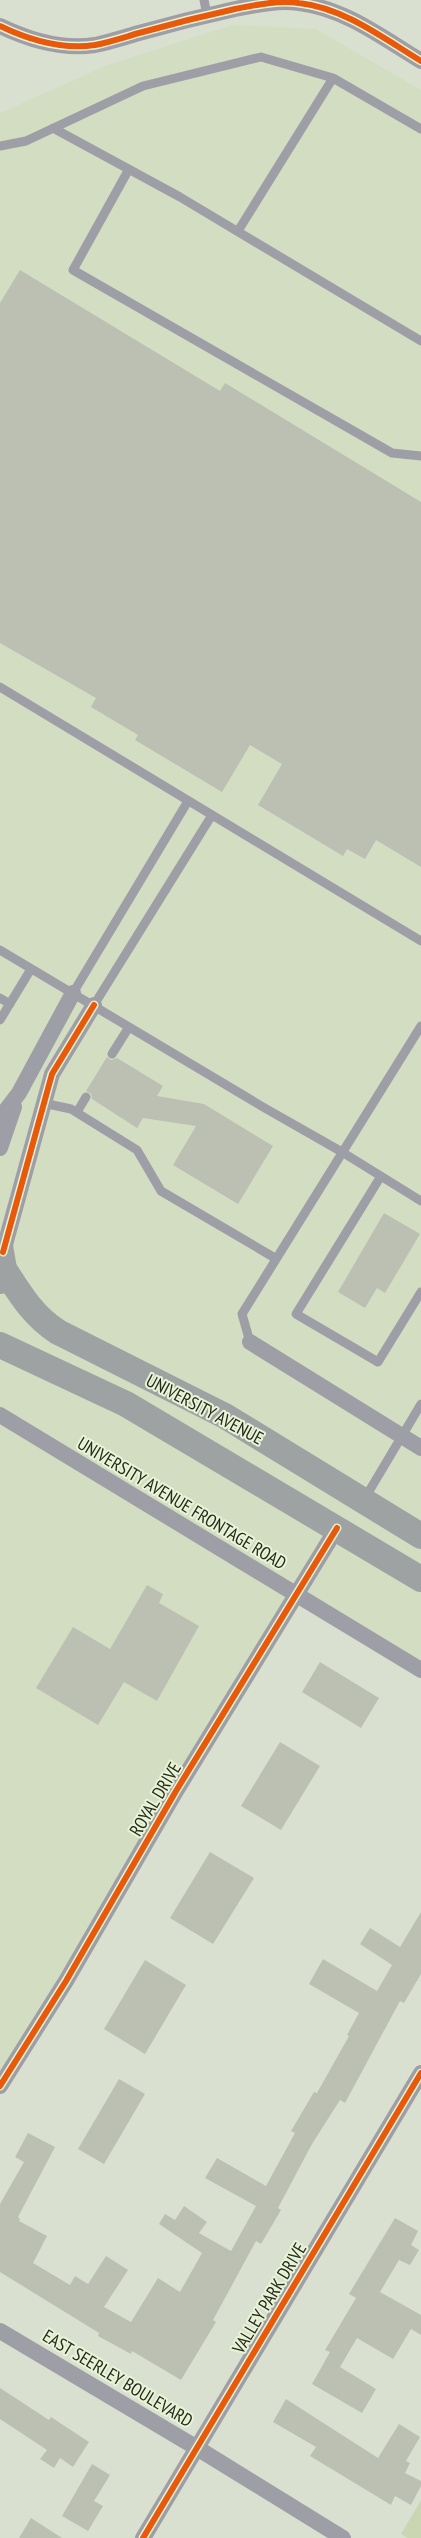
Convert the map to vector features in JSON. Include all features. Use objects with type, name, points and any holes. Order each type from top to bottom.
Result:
[{"type":"main road","name":"UNIVERSITY AVENUE","points":[[2,1262],[30,1309],[42,1322],[58,1332],[225,1416],[421,1536]]},
{"type":"main road","name":"UNIVERSITY AVENUE","points":[[0,1345],[126,1404],[421,1579]]},
{"type":"main road","points":[[337,1528],[364,1522],[421,1554]]},
{"type":"street","points":[[0,26],[39,41],[67,45],[95,45],[205,7],[276,1],[324,8],[352,20],[419,57]]},
{"type":"street","points":[[0,1118],[19,1093],[73,993]]},
{"type":"street","points":[[2,1262],[52,1074],[94,1005]]},
{"type":"street","points":[[0,1148],[19,1093]]},
{"type":"street","points":[[250,1342],[421,1448]]},
{"type":"street","name":"UNIVERSITY AVENUE FRONTAGE ROAD","points":[[0,1416],[421,1670]]},
{"type":"street","name":"ROYAL DRIVE","points":[[0,2086],[66,1981],[176,1791],[337,1528]]},
{"type":"street","name":"VALLEY PARK DRIVE","points":[[143,2538],[421,2073]]},
{"type":"street","name":"EAST SEERLEY BOULEVARD","points":[[0,2331],[197,2448],[343,2538]]},
{"type":"lane","points":[[0,146],[26,141],[143,86],[261,57],[333,78],[421,129]]},
{"type":"lane","points":[[238,231],[333,78]]},
{"type":"lane","points":[[53,128],[238,231],[421,341]]},
{"type":"lane","points":[[129,169],[72,270],[392,453],[421,456]]},
{"type":"lane","points":[[0,687],[421,941]]},
{"type":"lane","points":[[73,993],[188,801]]},
{"type":"lane","points":[[94,1005],[212,816]]},
{"type":"lane","points":[[0,950],[342,1152],[421,1201]]},
{"type":"lane","points":[[0,1020],[31,969]]},
{"type":"lane","points":[[0,998],[10,1004]]},
{"type":"lane","points":[[250,1342],[242,1314],[275,1258],[421,1026]]},
{"type":"lane","points":[[112,1054],[129,1027]]},
{"type":"lane","points":[[77,1112],[86,1097]]},
{"type":"lane","points":[[43,1103],[71,1109],[137,1150],[161,1191],[275,1258]]},
{"type":"lane","points":[[381,1176],[296,1314],[378,1362],[421,1292]]},
{"type":"lane","points":[[363,1501],[420,1410]]},
{"type":"shaded area","points":[[232,25],[316,29],[421,90],[421,1670],[296,1596],[0,2086],[0,113],[105,66]]},
{"type":"shaded area","points":[[421,2500],[421,2538],[408,2538],[401,2534]]},
{"type":"building","points":[[20,270],[220,391],[225,383],[421,502],[421,867],[376,840],[365,859],[347,849],[343,856],[258,805],[282,764],[250,745],[222,792],[135,740],[138,735],[91,707],[96,698],[0,643],[0,303]]},
{"type":"building","points":[[107,1057],[111,1060],[117,1058],[163,1086],[157,1096],[204,1104],[273,1146],[238,1204],[173,1165],[196,1126],[143,1118],[137,1128],[92,1099],[91,1094],[86,1091]]},
{"type":"building","points":[[384,1213],[420,1234],[385,1293],[377,1288],[365,1308],[338,1292]]},
{"type":"building","points":[[147,1585],[163,1594],[159,1603],[199,1626],[157,1701],[124,1682],[98,1725],[36,1688],[73,1627],[110,1649]]},
{"type":"building","points":[[320,1662],[379,1698],[361,1728],[302,1692]]},
{"type":"building","points":[[280,1742],[320,1766],[281,1830],[241,1806]]},
{"type":"building","points":[[210,1852],[254,1878],[213,1944],[170,1918]]},
{"type":"building","points":[[421,1912],[421,1974],[404,2003],[400,2001],[345,2103],[340,2100],[312,2144],[278,2208],[281,2210],[261,2244],[256,2241],[213,2320],[216,2322],[181,2380],[132,2351],[131,2354],[98,2336],[99,2333],[0,2272],[0,2204],[24,2162],[15,2157],[28,2133],[55,2147],[18,2217],[19,2221],[47,2236],[33,2263],[70,2285],[75,2276],[88,2284],[106,2256],[128,2270],[104,2307],[131,2322],[158,2278],[180,2292],[202,2253],[159,2224],[165,2214],[175,2220],[184,2206],[207,2222],[199,2233],[231,2251],[256,2206],[205,2178],[217,2158],[266,2186],[295,2133],[291,2131],[314,2092],[317,2093],[349,2036],[347,2035],[359,2013],[309,1984],[323,1959],[377,1991],[392,1965],[360,1944],[370,1928],[400,1947]]},
{"type":"building","points":[[145,1960],[186,1985],[145,2054],[104,2029]]},
{"type":"building","points":[[119,2079],[145,2094],[104,2164],[78,2149]]},
{"type":"building","points":[[395,2218],[418,2231],[411,2245],[419,2250],[410,2265],[399,2260],[380,2292],[421,2315],[421,2335],[411,2329],[393,2359],[357,2338],[340,2367],[376,2389],[362,2413],[312,2384],[330,2352],[325,2350],[356,2298],[349,2294]]},
{"type":"building","points":[[0,2388],[49,2420],[51,2417],[89,2442],[73,2467],[60,2458],[54,2468],[40,2459],[47,2450],[0,2419]]},
{"type":"building","points":[[286,2399],[378,2458],[399,2424],[420,2437],[406,2461],[410,2463],[405,2473],[421,2481],[421,2486],[411,2505],[395,2496],[391,2505],[310,2456],[316,2447],[273,2422]]},
{"type":"building","points":[[92,2464],[110,2475],[94,2501],[103,2506],[88,2531],[62,2516]]},
{"type":"building","points":[[31,2518],[62,2538],[19,2538]]},
{"type":"cycle path","points":[[0,26],[46,43],[83,46],[95,45],[235,9],[267,3],[291,2],[316,6],[347,17],[421,61]]},
{"type":"cycle path","points":[[3,1252],[52,1074],[94,1005]]},
{"type":"cycle path","points":[[0,2086],[66,1981],[176,1791],[337,1528]]},
{"type":"cycle path","points":[[143,2538],[421,2073]]}]
